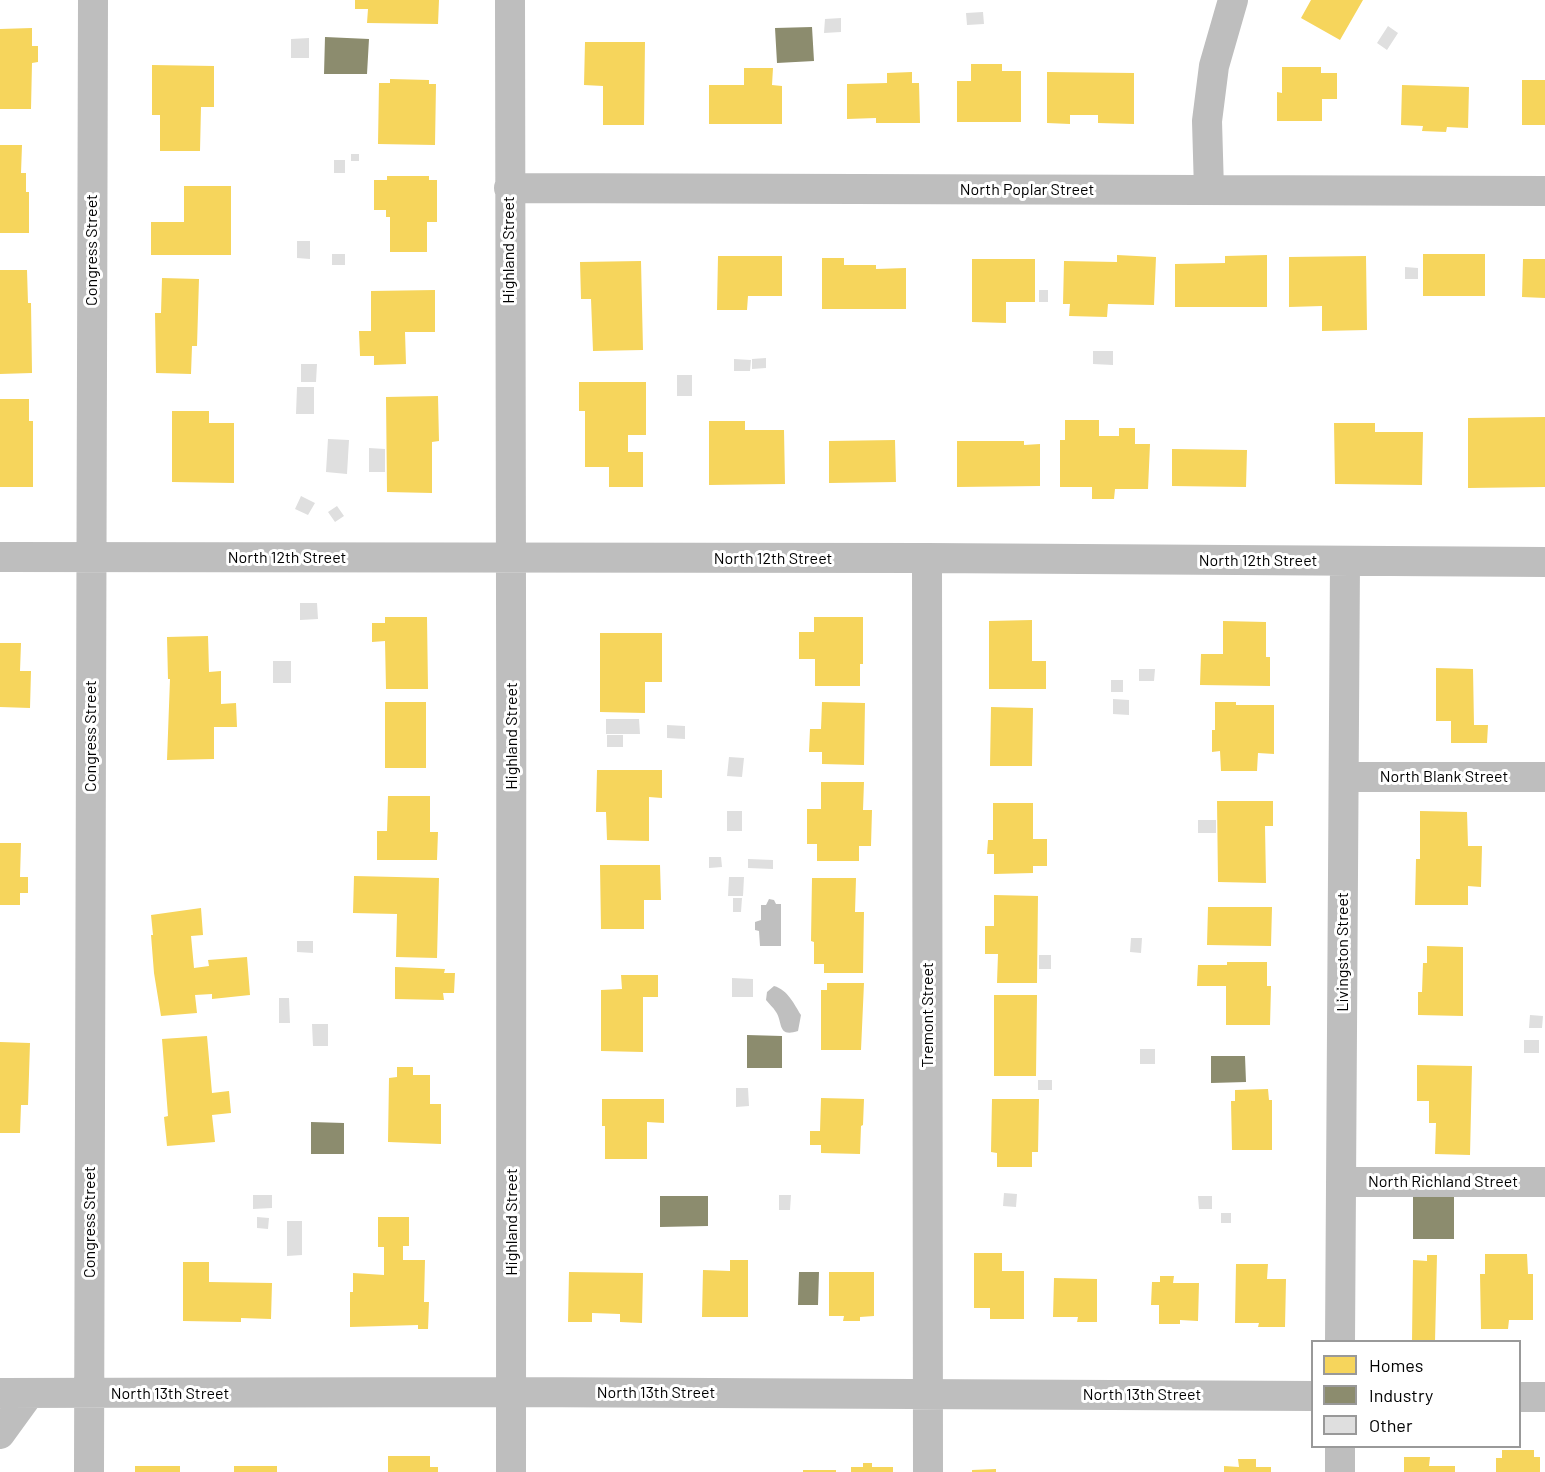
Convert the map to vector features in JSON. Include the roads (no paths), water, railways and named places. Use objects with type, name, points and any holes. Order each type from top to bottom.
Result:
[{"type":"street","name":"Congress Street","points":[[89,1472],[93,0]]},
{"type":"street","name":"Highland Street","points":[[510,0],[511,1472]]},
{"type":"street","points":[[1209,190],[1207,121],[1214,66],[1233,0]]},
{"type":"street","name":"North Poplar Street","points":[[509,188],[1545,191]]},
{"type":"street","name":"North 12th Street","points":[[0,557],[927,558],[1545,562]]},
{"type":"street","name":"Tremont Street","points":[[927,558],[928,1472]]},
{"type":"street","name":"Livingston Street","points":[[1340,1340],[1345,562]]},
{"type":"street","name":"North Blank Street","points":[[1344,777],[1545,777]]},
{"type":"street","name":"North Richland Street","points":[[1341,1182],[1545,1182]]},
{"type":"street","name":"North 13th Street","points":[[14,1393],[512,1392],[1311,1396]]},
{"type":"street","points":[[0,1434],[14,1393]]},
{"type":"street","points":[[1521,1397],[1545,1397]]},
{"type":"street","points":[[1340,1448],[1340,1472]]}]
